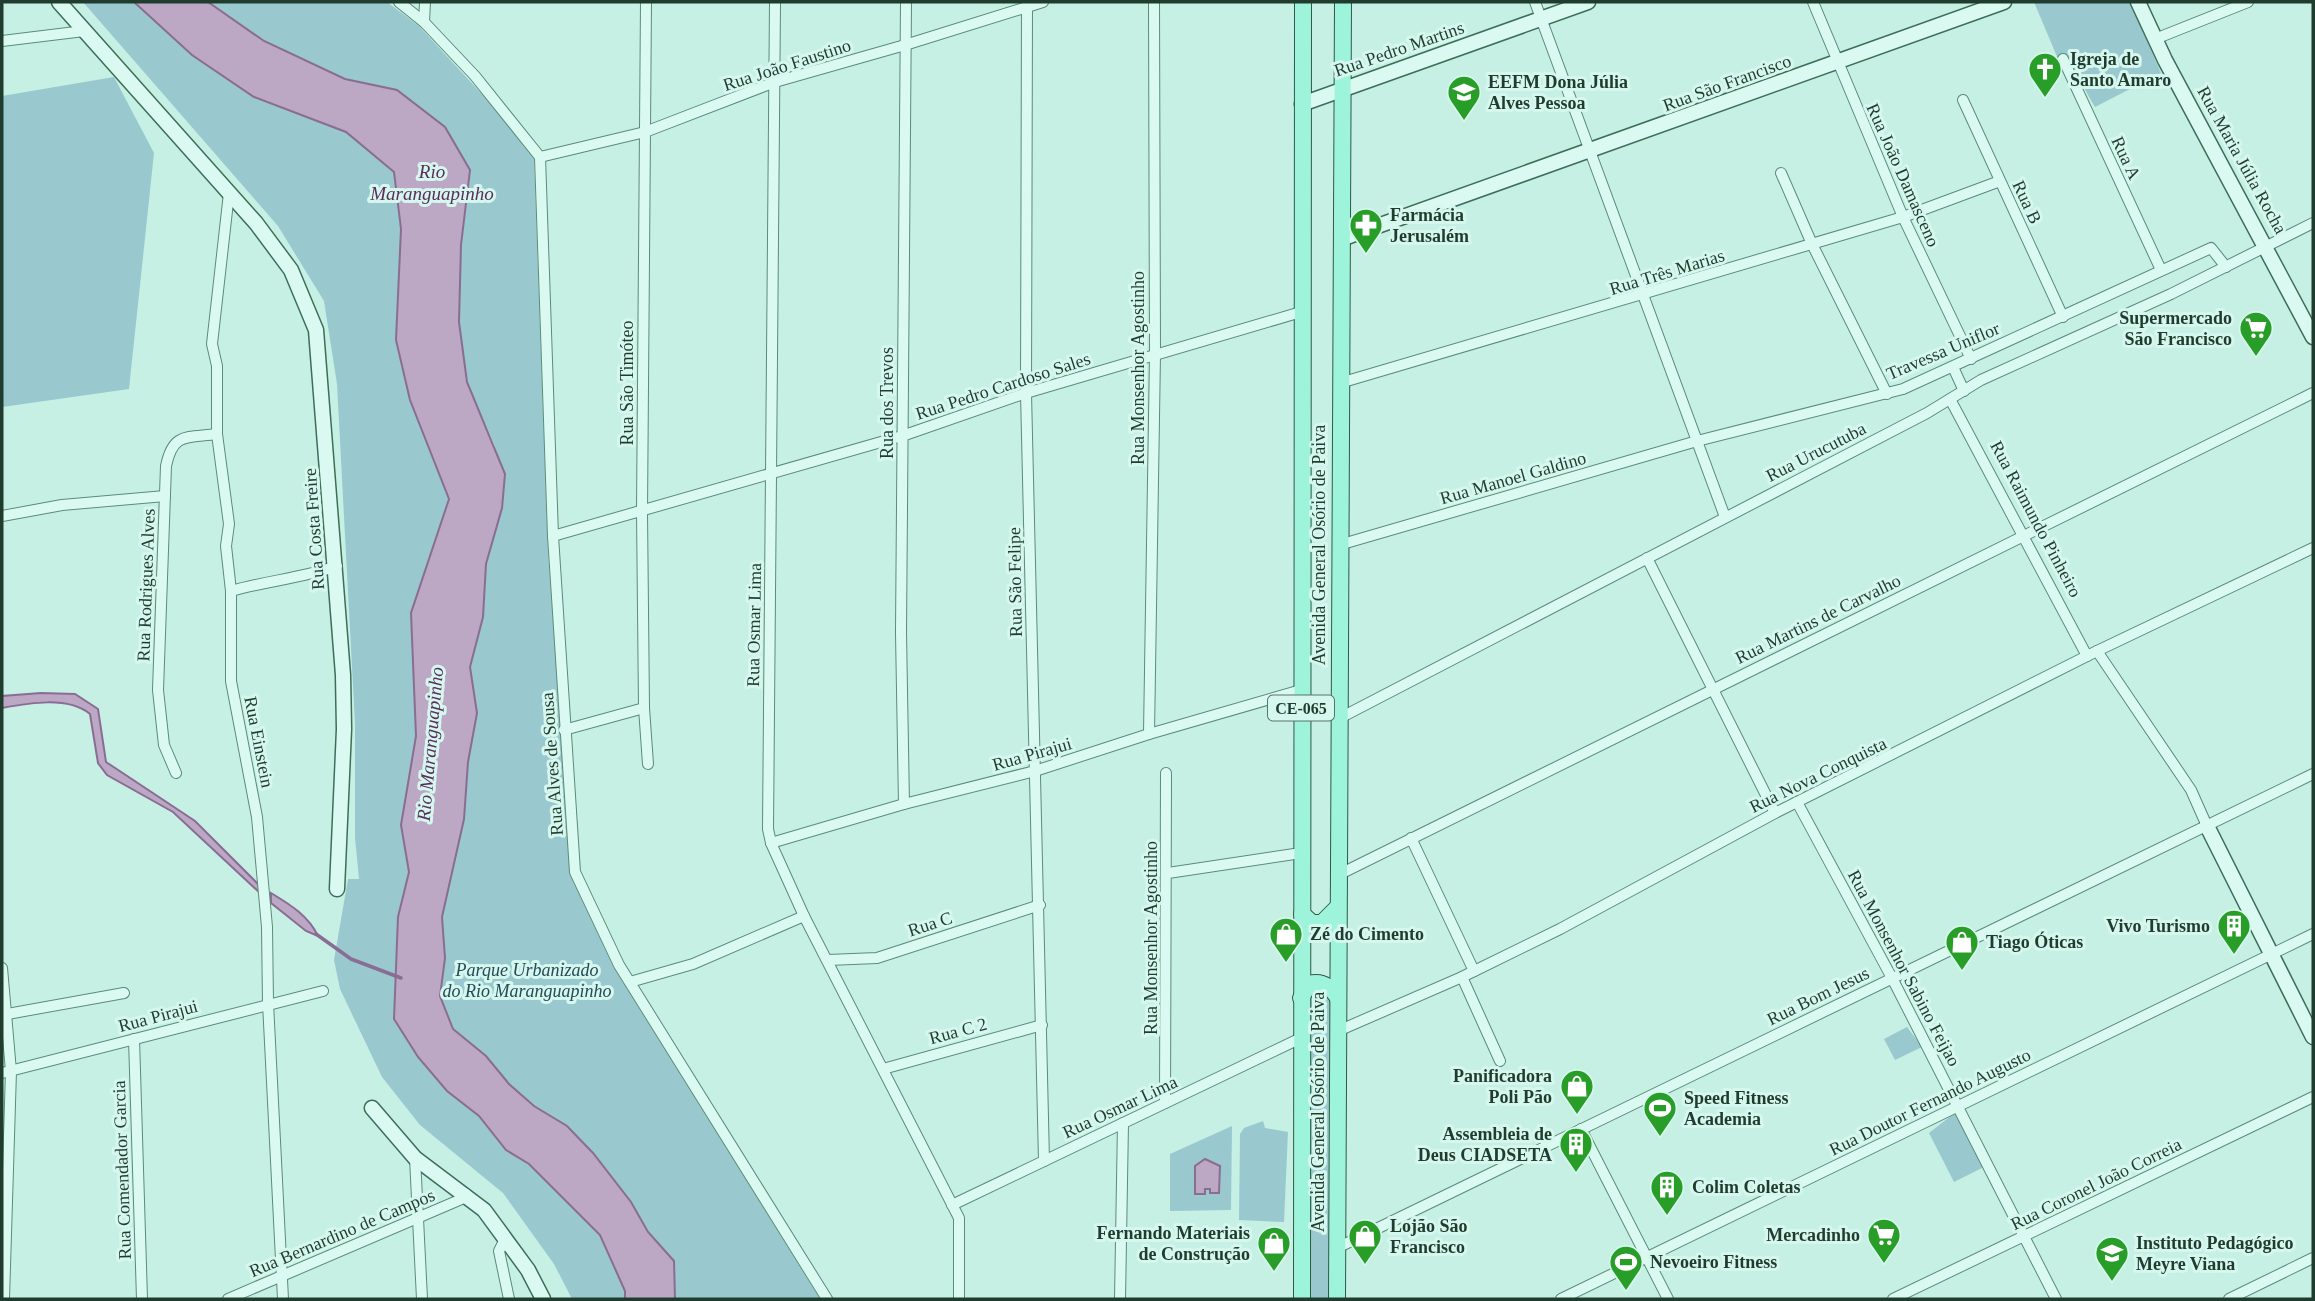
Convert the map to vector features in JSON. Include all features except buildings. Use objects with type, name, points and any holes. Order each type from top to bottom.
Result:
[{"type":"main road","name":"Avenida General Osório de Paiva","points":[[1301,1299],[1303,2]]},
{"type":"main road","name":"Avenida General Osório de Paiva","points":[[1337,1299],[1343,2]]},
{"type":"main road","points":[[1302,915],[1312,923],[1322,923],[1338,906]]},
{"type":"main road","points":[[1301,998],[1309,984],[1314,982],[1329,986],[1338,998]]},
{"type":"street","name":"Rua Costa Freire","points":[[59,2],[229,193],[291,270],[316,330],[337,566],[345,729],[337,889]]},
{"type":"street","points":[[398,2],[424,22],[475,76],[540,157]]},
{"type":"street","points":[[424,22],[425,2]]},
{"type":"street","name":"Rua São Timóteo","points":[[646,2],[642,512],[644,708],[648,764]]},
{"type":"street","name":"Rua Osmar Lima","points":[[775,2],[768,829],[771,842],[804,916],[959,1218],[959,1299]]},
{"type":"street","name":"Rua dos Trevos","points":[[904,804],[902,436],[906,2]]},
{"type":"street","name":"Rua João Faustino","points":[[540,157],[645,132],[775,82],[905,46],[1027,4],[1043,2]]},
{"type":"street","name":"Rua Monsenhor Agostinho","points":[[1149,734],[1155,354],[1154,2]]},
{"type":"street","points":[[1535,2],[1725,517]]},
{"type":"street","name":"Rua Pedro Martins","points":[[1302,104],[1588,2]]},
{"type":"street","name":"Rua João Damasceno","points":[[1812,2],[1902,217],[1971,359]]},
{"type":"street","name":"Rua São Francisco","points":[[1344,238],[2004,2]]},
{"type":"street","name":"Rua Maria Júlia Rocha","points":[[2138,2],[2155,40],[2313,337]]},
{"type":"street","points":[[2155,40],[2248,2]]},
{"type":"street","name":"Rua São Felipe","points":[[1027,4],[1026,393],[1044,1161]]},
{"type":"street","points":[[2,41],[84,31]]},
{"type":"street","name":"Rua A","points":[[2063,59],[2161,270]]},
{"type":"street","name":"Rua B","points":[[1963,100],[2063,317]]},
{"type":"street","name":"Rua Alves de Sousa","points":[[540,157],[553,536],[564,730],[576,873],[586,899],[630,982],[827,1299]]},
{"type":"street","name":"Travessa Uniflor","points":[[1781,173],[1812,244],[1887,394],[1971,359],[2211,248],[2226,267]]},
{"type":"street","name":"Rua Três Marias","points":[[1340,383],[1643,296],[1902,217],[2000,181]]},
{"type":"street","name":"Rua Einstein","points":[[229,193],[212,344],[217,366],[217,435],[229,524],[226,546],[231,591],[231,681],[257,817],[263,883],[283,1299]]},
{"type":"street","name":"Rua Urucutuba","points":[[1338,719],[1964,391],[2313,223]]},
{"type":"street","name":"Rua Pedro Cardoso Sales","points":[[553,536],[902,436],[1026,393],[1301,312]]},
{"type":"street","points":[[1953,367],[1964,391]]},
{"type":"street","name":"Rua Martins de Carvalho","points":[[1338,875],[2313,393]]},
{"type":"street","name":"Rua Manoel Galdino","points":[[1339,545],[1697,441],[1887,394]]},
{"type":"street","name":"Rua Raimundo Pinheiro","points":[[1950,399],[2092,654],[2185,780],[2207,826]]},
{"type":"street","name":"Rua Rodrigues Alves","points":[[176,773],[164,745],[158,690],[166,466],[171,445],[180,439],[217,435]]},
{"type":"street","points":[[2,516],[62,505],[165,496]]},
{"type":"street","name":"Rua Nova Conquista","points":[[1338,1031],[1462,977],[1560,929],[1775,813],[2092,654],[2313,548]]},
{"type":"street","points":[[1647,558],[1775,813]]},
{"type":"street","points":[[231,591],[268,581],[297,579],[337,566]]},
{"type":"street","name":"Rua Pirajui","points":[[771,842],[904,804],[1035,771],[1149,734],[1301,690]]},
{"type":"street","points":[[564,730],[644,708]]},
{"type":"street","name":"Rua Monsenhor Agostinho","points":[[1165,1103],[1168,873],[1166,773]]},
{"type":"street","name":"Rua Bom Jesus","points":[[1338,1248],[2313,774]]},
{"type":"street","name":"Rua Monsenhor Sabino Feijao","points":[[1797,802],[1892,978],[2056,1299]]},
{"type":"street","points":[[2207,826],[2313,1037]]},
{"type":"street","points":[[1411,838],[1474,971]]},
{"type":"street","points":[[1168,873],[1301,853]]},
{"type":"street","name":"Rua C","points":[[828,960],[877,958],[1040,905]]},
{"type":"street","points":[[630,982],[693,964],[804,916]]},
{"type":"street","name":"Rua Doutor Fernando Augusto","points":[[1561,1299],[2313,934]]},
{"type":"street","points":[[2,968],[6,1072],[4,1299]]},
{"type":"street","points":[[1462,977],[1500,1061]]},
{"type":"street","name":"Rua Pirajui","points":[[6,1072],[323,991]]},
{"type":"street","points":[[4,1015],[124,993]]},
{"type":"street","name":"Rua C 2","points":[[883,1069],[1042,1024]]},
{"type":"street","name":"Rua Osmar Lima","points":[[952,1205],[1301,1038]]},
{"type":"street","name":"Rua Comendador Garcia","points":[[134,1039],[142,1299]]},
{"type":"street","name":"Rua Coronel João Correia","points":[[1893,1299],[2313,1097]]},
{"type":"street","points":[[372,1108],[415,1157],[466,1194],[506,1237],[543,1299]]},
{"type":"street","points":[[1120,1299],[1123,1123]]},
{"type":"street","points":[[1581,1129],[1668,1299]]},
{"type":"street","points":[[415,1157],[422,1299]]},
{"type":"street","name":"Rua Bernardino de Campos","points":[[228,1299],[466,1194]]},
{"type":"street","points":[[506,1237],[499,1251],[509,1299]]},
{"type":"street","points":[[2229,1299],[2313,1258]]},
{"type":"green space","name":"Parque Urbanizado do Rio Maranguapinho","points":[[83,2],[134,2],[192,55],[254,97],[346,132],[394,172],[401,229],[396,340],[410,400],[449,499],[411,613],[416,736],[401,825],[409,872],[398,917],[394,1019],[447,1091],[479,1116],[506,1150],[529,1164],[600,1235],[625,1291],[625,1299],[572,1299],[554,1264],[503,1193],[420,1125],[382,1077],[340,989],[334,960],[348,879],[359,879],[355,838],[355,724],[337,384],[324,301],[278,226]]},
{"type":"green space","name":"Parque Urbanizado do Rio Maranguapinho","points":[[208,2],[387,2],[419,26],[503,117],[534,157],[548,553],[572,871],[581,898],[614,968],[820,1299],[675,1299],[674,1261],[648,1232],[631,1202],[593,1153],[567,1126],[534,1106],[509,1084],[486,1056],[453,1029],[440,996],[445,958],[442,917],[464,819],[468,762],[477,713],[470,667],[483,617],[486,564],[502,508],[495,446],[467,382],[459,322],[461,245],[470,170],[397,90],[345,79],[264,41]]},
{"type":"green space","points":[[2034,2],[2130,2],[2161,73],[2095,107],[2063,54],[2058,59]]},
{"type":"green space","points":[[114,77],[154,153],[129,389],[2,407],[2,96]]},
{"type":"green space","points":[[1315,987],[1330,997],[1329,1299],[1309,1299],[1309,994]]},
{"type":"green space","points":[[1907,1027],[1922,1047],[1895,1060],[1884,1039]]},
{"type":"green space","points":[[1956,1112],[1984,1167],[1954,1182],[1929,1133]]},
{"type":"green space","points":[[1263,1121],[1265,1128],[1288,1132],[1284,1222],[1239,1220],[1240,1134],[1244,1128]]},
{"type":"green space","points":[[1232,1126],[1231,1210],[1170,1211],[1170,1154]]},
{"type":"water","name":"Rio Maranguapinho","points":[[134,2],[208,2],[264,41],[345,79],[397,90],[445,127],[470,170],[461,245],[459,322],[467,382],[505,474],[502,508],[486,564],[483,617],[470,667],[477,713],[468,762],[464,819],[442,917],[445,958],[440,996],[453,1029],[486,1056],[509,1084],[534,1106],[567,1126],[593,1153],[631,1202],[648,1232],[674,1261],[675,1299],[625,1299],[625,1291],[600,1235],[529,1164],[506,1150],[479,1116],[447,1091],[418,1057],[394,1019],[398,917],[409,872],[401,825],[416,736],[411,613],[449,499],[410,400],[396,340],[401,229],[394,172],[346,132],[254,97],[192,55]]},
{"type":"water","points":[[75,694],[98,709],[106,762],[195,821],[260,886],[261,894],[173,812],[107,775],[98,763],[90,714],[71,705],[48,702],[2,708],[2,696]]},
{"type":"water","points":[[271,893],[303,916],[318,936],[306,931],[271,903]]},
{"type":"water","points":[[1205,1159],[1220,1166],[1219,1193],[1210,1193],[1210,1189],[1205,1189],[1205,1194],[1195,1194],[1195,1166]]},
{"type":"waterway","points":[[316,934],[351,959],[401,978]]},
{"type":"place","name":"Igreja de Santo Amaro","points":[[2045,99]]},
{"type":"place","name":"EEFM Dona Júlia Alves Pessoa","points":[[1464,122]]},
{"type":"place","name":"Farmácia Jerusalém","points":[[1366,255]]},
{"type":"place","name":"Supermercado São Francisco","points":[[2256,358]]},
{"type":"place","name":"Vivo Turismo","points":[[2234,956]]},
{"type":"place","name":"Zé do Cimento","points":[[1286,964]]},
{"type":"place","name":"Tiago Óticas","points":[[1962,972]]},
{"type":"place","name":"Panificadora Poli Pão","points":[[1577,1116]]},
{"type":"place","name":"Speed Fitness Academia","points":[[1660,1138]]},
{"type":"place","name":"Assembleia de Deus CIADSETA","points":[[1576,1174]]},
{"type":"place","name":"Colim Coletas","points":[[1667,1217]]},
{"type":"place","name":"Mercadinho","points":[[1884,1265]]},
{"type":"place","name":"Lojão São Francisco","points":[[1365,1266]]},
{"type":"place","name":"Fernando Materiais de Construção","points":[[1274,1273]]},
{"type":"place","name":"Instituto Pedagógico Meyre Viana","points":[[2112,1283]]},
{"type":"place","name":"Nevoeiro Fitness","points":[[1626,1292]]}]
